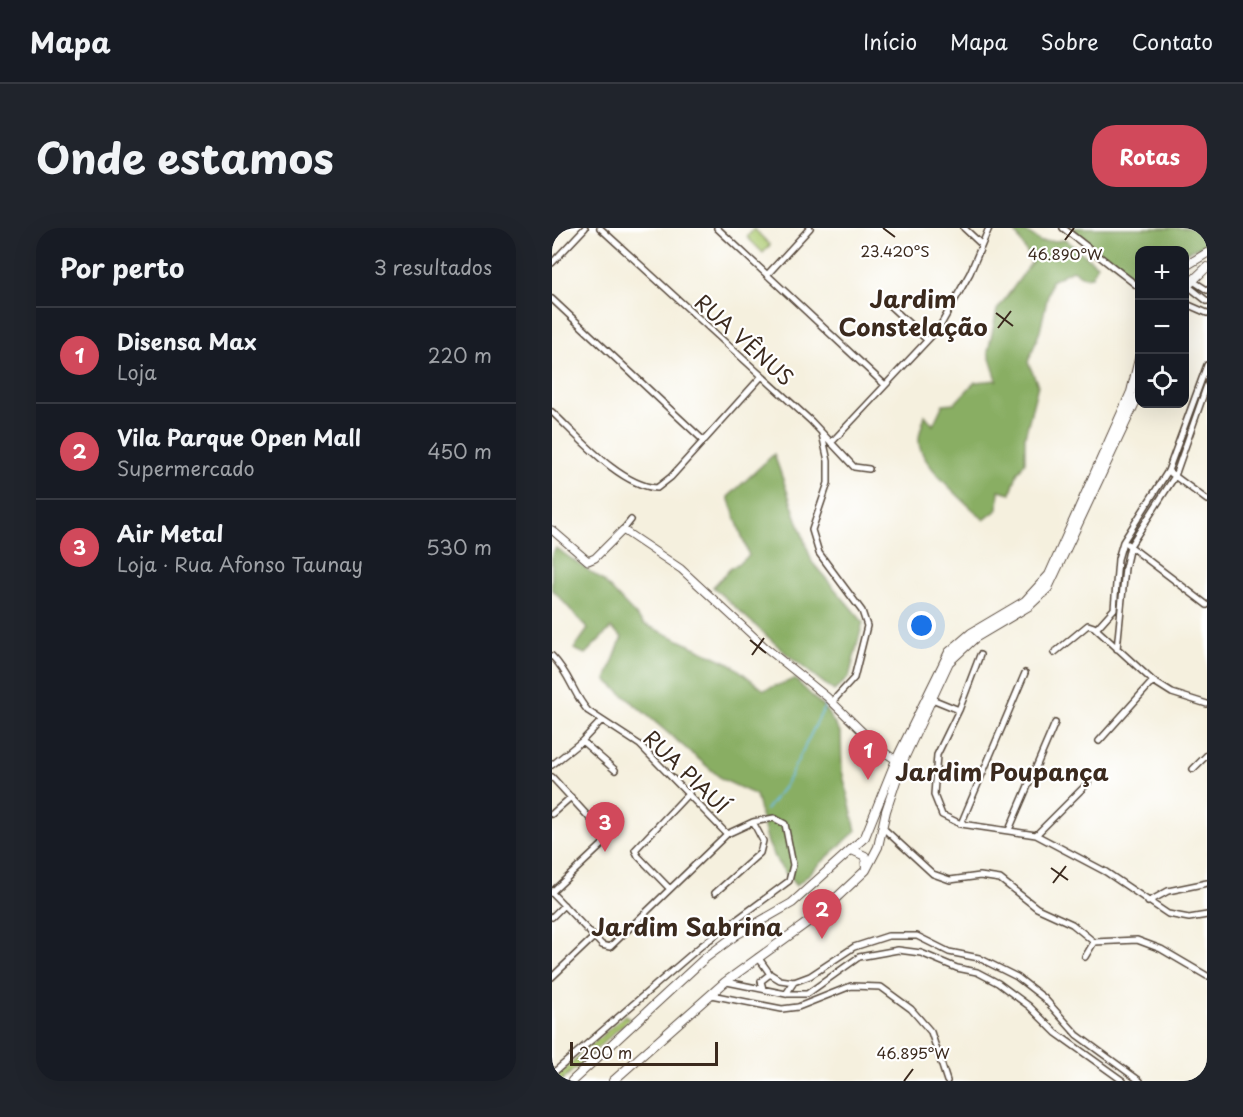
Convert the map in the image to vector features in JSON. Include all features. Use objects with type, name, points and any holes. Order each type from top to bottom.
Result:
[{"type":"main road","points":[[1189,265],[1206,255]]},
{"type":"main road","points":[[1189,284],[1207,267]]},
{"type":"main road","points":[[572,1081],[704,958],[736,935],[792,903],[865,837],[897,760],[949,652],[971,633],[1025,601],[1049,575],[1091,476],[1131,392],[1135,376]]},
{"type":"main road","points":[[613,1081],[725,982],[819,914],[866,870],[878,848],[882,827],[902,763],[947,666],[959,651],[1029,606],[1054,579],[1097,479],[1135,402]]},
{"type":"main road","points":[[870,827],[882,827]]},
{"type":"main road","points":[[865,837],[870,847],[878,848]]},
{"type":"main road","points":[[852,850],[865,856],[866,870]]},
{"type":"street","points":[[552,262],[585,228]]},
{"type":"street","name":"RUA VÊNUS","points":[[600,228],[821,432],[854,467],[869,469]]},
{"type":"street","points":[[717,228],[885,385]]},
{"type":"street","points":[[767,274],[810,228]]},
{"type":"street","points":[[964,228],[981,244]]},
{"type":"street","points":[[831,443],[947,317],[989,228]]},
{"type":"street","points":[[1063,228],[1135,285]]},
{"type":"street","points":[[1189,285],[1207,290]]},
{"type":"street","points":[[1189,286],[1207,301]]},
{"type":"street","points":[[552,299],[703,440]]},
{"type":"street","points":[[889,305],[927,340]]},
{"type":"street","points":[[1189,305],[1207,314]]},
{"type":"street","points":[[1096,628],[1114,609],[1118,559],[1123,542],[1168,471],[1207,365]]},
{"type":"street","points":[[552,412],[622,475],[647,487],[657,488],[670,477],[761,377]]},
{"type":"street","points":[[1117,649],[1130,546],[1175,476],[1207,385]]},
{"type":"street","points":[[821,432],[828,461],[828,483],[812,530],[819,553],[862,611],[867,622],[854,678],[832,702]]},
{"type":"street","points":[[1168,471],[1207,500]]},
{"type":"street","points":[[552,530],[588,561],[631,520]]},
{"type":"street","points":[[623,530],[681,569],[765,646],[832,702],[880,750],[897,760]]},
{"type":"street","points":[[1123,542],[1207,605]]},
{"type":"street","points":[[1054,653],[1088,625],[1096,628],[1153,681],[1172,693],[1207,704]]},
{"type":"street","points":[[980,655],[959,710],[937,755],[933,785],[936,806],[942,814],[961,824],[1036,835],[1106,872],[1148,903],[1178,918],[1207,915]]},
{"type":"street","name":"RUA PIAUÍ","points":[[552,656],[570,677],[582,704],[601,721],[640,745],[727,834]]},
{"type":"street","points":[[961,824],[1025,672]]},
{"type":"street","points":[[1099,741],[1153,681]]},
{"type":"street","points":[[932,699],[959,710]]},
{"type":"street","points":[[552,765],[582,741],[601,721]]},
{"type":"street","points":[[1009,830],[1055,723]]},
{"type":"street","points":[[582,741],[615,770]]},
{"type":"street","points":[[1193,769],[1207,755]]},
{"type":"street","points":[[552,777],[604,833],[604,842],[552,893],[605,947],[613,945],[727,834],[753,822],[774,818],[784,822],[793,865],[789,881],[714,936],[552,1074]]},
{"type":"street","points":[[1036,835],[1088,783]]},
{"type":"street","points":[[669,888],[638,856],[636,848],[689,793]]},
{"type":"street","points":[[552,814],[571,797]]},
{"type":"street","points":[[715,893],[760,853],[763,841],[753,822]]},
{"type":"street","points":[[882,827],[933,874],[950,880],[980,876],[1000,879],[1045,914],[1072,924],[1094,942],[1137,940],[1161,949],[1206,976]]},
{"type":"street","points":[[878,848],[893,838]]},
{"type":"street","points":[[1148,903],[1168,891],[1207,883]]},
{"type":"street","points":[[552,917],[564,905]]},
{"type":"street","points":[[758,957],[770,974],[780,980],[794,982],[810,976],[854,947],[888,936],[917,936],[949,952],[979,958],[1017,977],[1044,998],[1077,1035],[1140,1081]]},
{"type":"street","points":[[552,977],[594,937]]},
{"type":"street","points":[[1084,957],[1094,942]]},
{"type":"street","points":[[725,982],[786,994],[807,994],[866,955],[898,950],[921,953],[957,968],[976,972],[998,983],[1029,1006],[1056,1033],[1123,1081]]},
{"type":"street","points":[[763,989],[761,981],[770,974]]},
{"type":"street","points":[[786,994],[794,982]]},
{"type":"street","points":[[711,995],[764,1007],[789,1009],[842,988],[862,985],[881,987],[911,1009],[931,1032],[947,1081]]},
{"type":"green space","points":[[1013,228],[1020,228],[1041,242],[1066,240],[1097,265],[1092,276],[1085,277],[1072,270],[1051,281],[1040,331],[1028,362],[1038,385],[1025,436],[1025,462],[1017,474],[1011,493],[999,490],[998,509],[984,520],[935,472],[921,451],[919,439],[925,415],[933,425],[943,404],[955,403],[975,382],[997,380],[988,352],[997,310],[1032,262]]},
{"type":"green space","points":[[1072,228],[1207,228],[1207,244],[1189,251],[1189,246],[1135,246],[1135,274],[1130,275],[1095,250]]},
{"type":"green space","points":[[754,229],[770,245],[763,253],[747,237]]},
{"type":"green space","points":[[774,454],[812,562],[863,622],[849,677],[834,691],[789,656],[713,587],[730,569],[749,556],[728,497]]},
{"type":"green space","points":[[556,548],[602,580],[644,624],[731,664],[764,690],[795,679],[825,709],[841,734],[842,771],[856,831],[796,886],[778,863],[768,843],[756,795],[722,779],[606,680],[622,637],[611,628],[585,654],[574,649],[588,629],[552,589],[552,554]]},
{"type":"green space","points":[[625,1015],[629,1019],[561,1081],[552,1081]]},
{"type":"waterway","points":[[766,810],[786,784],[827,702]]},
{"type":"place","name":"Disensa Max","points":[[868,780]]},
{"type":"place","name":"Air Metal","points":[[605,852]]},
{"type":"place","name":"Vila Parque Open Mall","points":[[822,939]]},
{"type":"district","name":"Jardim Constelação","points":[[913,312]]},
{"type":"district","name":"Jardim Poupança","points":[[1002,771]]},
{"type":"district","name":"Jardim Sabrina","points":[[687,926]]}]
